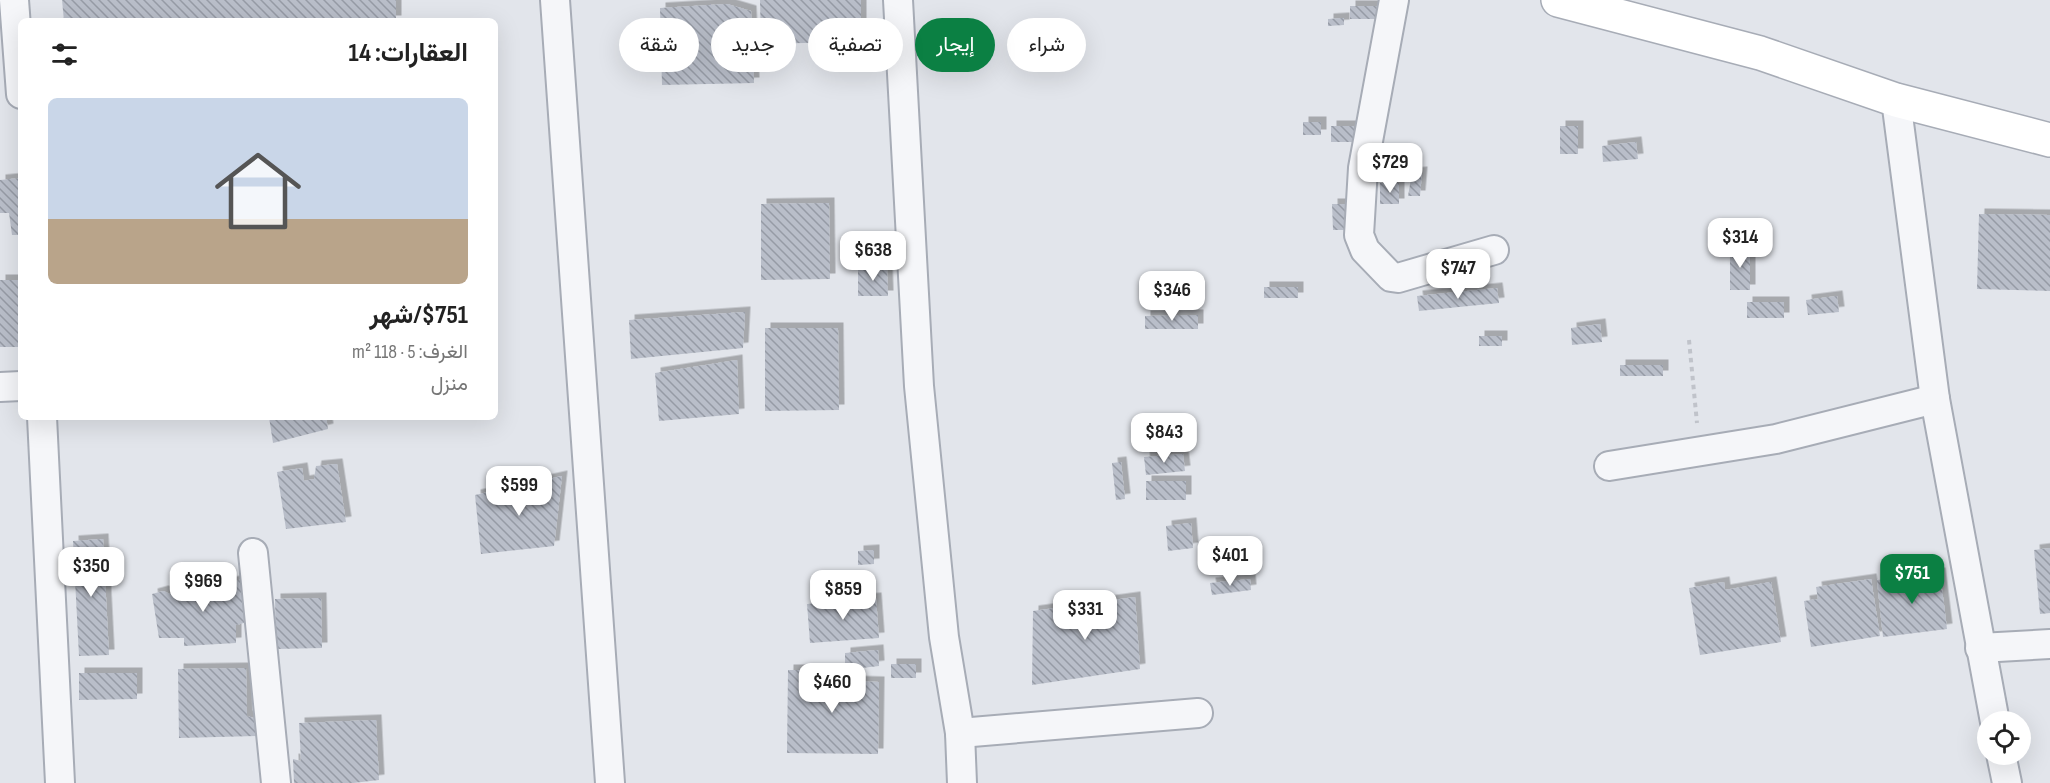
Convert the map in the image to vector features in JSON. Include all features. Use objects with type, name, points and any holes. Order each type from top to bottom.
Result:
[{"type":"street","points":[[14,0],[18,54]]},
{"type":"street","points":[[555,0],[610,783]]},
{"type":"street","points":[[898,0],[919,386],[944,637],[960,733],[962,783]]},
{"type":"street","points":[[1394,0],[1363,168],[1359,235],[1362,243],[1365,250],[1391,277],[1398,278],[1494,250]]},
{"type":"street","points":[[1558,0],[1760,53],[1896,100],[2050,140]]},
{"type":"street","points":[[1896,100],[1935,399],[1993,711]]},
{"type":"street","points":[[0,387],[18,386]]},
{"type":"street","points":[[1609,466],[1701,453],[1830,427],[1935,399]]},
{"type":"street","points":[[42,420],[60,783]]},
{"type":"street","points":[[253,553],[276,783]]},
{"type":"street","points":[[1980,648],[2050,644]]},
{"type":"street","points":[[960,733],[1198,713]]},
{"type":"street","points":[[2003,765],[2007,783]]},
{"type":"path","points":[[1689,340],[1701,453]]},
{"type":"building","points":[[62,0],[396,0],[396,18],[64,18]]},
{"type":"building","points":[[760,0],[861,0],[861,18],[808,18],[808,43],[796,43],[796,18],[760,18]]},
{"type":"building","points":[[727,4],[751,11],[751,18],[711,18],[711,72],[754,72],[754,83],[662,85],[662,72],[699,72],[699,18],[660,18],[660,8]]},
{"type":"building","points":[[1350,6],[1379,6],[1379,19],[1350,19]]},
{"type":"building","points":[[1344,18],[1344,25],[1328,26],[1328,19]]},
{"type":"building","points":[[1303,122],[1321,122],[1321,135],[1303,135]]},
{"type":"building","points":[[1331,126],[1354,126],[1354,142],[1331,142]]},
{"type":"building","points":[[1560,126],[1578,126],[1578,154],[1560,154]]},
{"type":"building","points":[[1636,142],[1638,159],[1603,162],[1602,146]]},
{"type":"building","points":[[1422,172],[1420,196],[1408,196],[1412,173]]},
{"type":"building","points":[[18,178],[18,235],[12,235],[9,213],[0,213],[0,180]]},
{"type":"building","points":[[1380,183],[1399,183],[1399,204],[1380,204]]},
{"type":"building","points":[[829,203],[830,279],[761,280],[761,204]]},
{"type":"building","points":[[1332,204],[1354,204],[1354,230],[1333,230]]},
{"type":"building","points":[[1979,214],[2050,215],[2050,291],[1977,289]]},
{"type":"building","points":[[1730,248],[1750,248],[1750,290],[1730,290]]},
{"type":"building","points":[[858,267],[887,267],[888,296],[858,296]]},
{"type":"building","points":[[0,280],[18,280],[18,347],[0,347]]},
{"type":"building","points":[[1264,287],[1298,287],[1298,298],[1264,298]]},
{"type":"building","points":[[1497,288],[1499,303],[1419,311],[1417,296]]},
{"type":"building","points":[[1837,296],[1839,312],[1808,315],[1806,300]]},
{"type":"building","points":[[1747,302],[1784,302],[1784,318],[1747,318]]},
{"type":"building","points":[[745,312],[743,348],[631,359],[629,320]]},
{"type":"building","points":[[1198,315],[1198,329],[1145,329],[1145,316]]},
{"type":"building","points":[[1600,324],[1602,342],[1572,345],[1571,328]]},
{"type":"building","points":[[765,328],[838,328],[839,410],[765,411]]},
{"type":"building","points":[[1479,336],[1502,336],[1502,346],[1479,346]]},
{"type":"building","points":[[737,360],[739,414],[659,421],[655,373]]},
{"type":"building","points":[[1620,365],[1663,365],[1663,376],[1620,376]]},
{"type":"building","points":[[269,420],[326,420],[328,429],[273,443]]},
{"type":"building","points":[[1183,454],[1185,471],[1146,475],[1144,457]]},
{"type":"building","points":[[1121,462],[1125,499],[1116,500],[1112,463]]},
{"type":"building","points":[[337,464],[346,522],[286,529],[277,472],[302,468],[304,481],[314,479],[316,466]]},
{"type":"building","points":[[562,476],[554,546],[481,554],[475,495]]},
{"type":"building","points":[[1146,481],[1186,481],[1186,500],[1146,500]]},
{"type":"building","points":[[1191,523],[1193,548],[1168,551],[1166,526]]},
{"type":"building","points":[[103,539],[109,655],[79,656],[73,541]]},
{"type":"building","points":[[2050,548],[2050,613],[2040,614],[2034,550]]},
{"type":"building","points":[[874,550],[874,564],[858,565],[858,551]]},
{"type":"building","points":[[1940,573],[1947,629],[1883,637],[1877,580]]},
{"type":"building","points":[[248,578],[248,622],[236,625],[236,643],[184,646],[184,638],[159,638],[152,594],[163,591],[175,596],[191,591],[200,584],[213,586]]},
{"type":"building","points":[[1250,579],[1251,590],[1212,595],[1210,583]]},
{"type":"building","points":[[1871,579],[1880,636],[1811,647],[1804,601],[1818,599],[1816,587]]},
{"type":"building","points":[[1724,582],[1725,590],[1771,582],[1781,642],[1700,655],[1689,588]]},
{"type":"building","points":[[1135,597],[1140,669],[1032,685],[1033,611]]},
{"type":"building","points":[[321,598],[322,648],[276,649],[275,599]]},
{"type":"building","points":[[876,598],[879,638],[810,643],[807,604]]},
{"type":"building","points":[[878,650],[879,666],[845,670],[845,653]]},
{"type":"building","points":[[891,664],[916,664],[916,678],[891,678]]},
{"type":"building","points":[[246,668],[247,716],[257,719],[258,736],[179,738],[178,669]]},
{"type":"building","points":[[788,670],[845,670],[845,681],[879,682],[878,754],[787,753]]},
{"type":"building","points":[[79,673],[137,673],[137,699],[79,700]]},
{"type":"building","points":[[376,720],[379,780],[353,783],[294,783],[293,759],[301,761],[299,723]]}]
